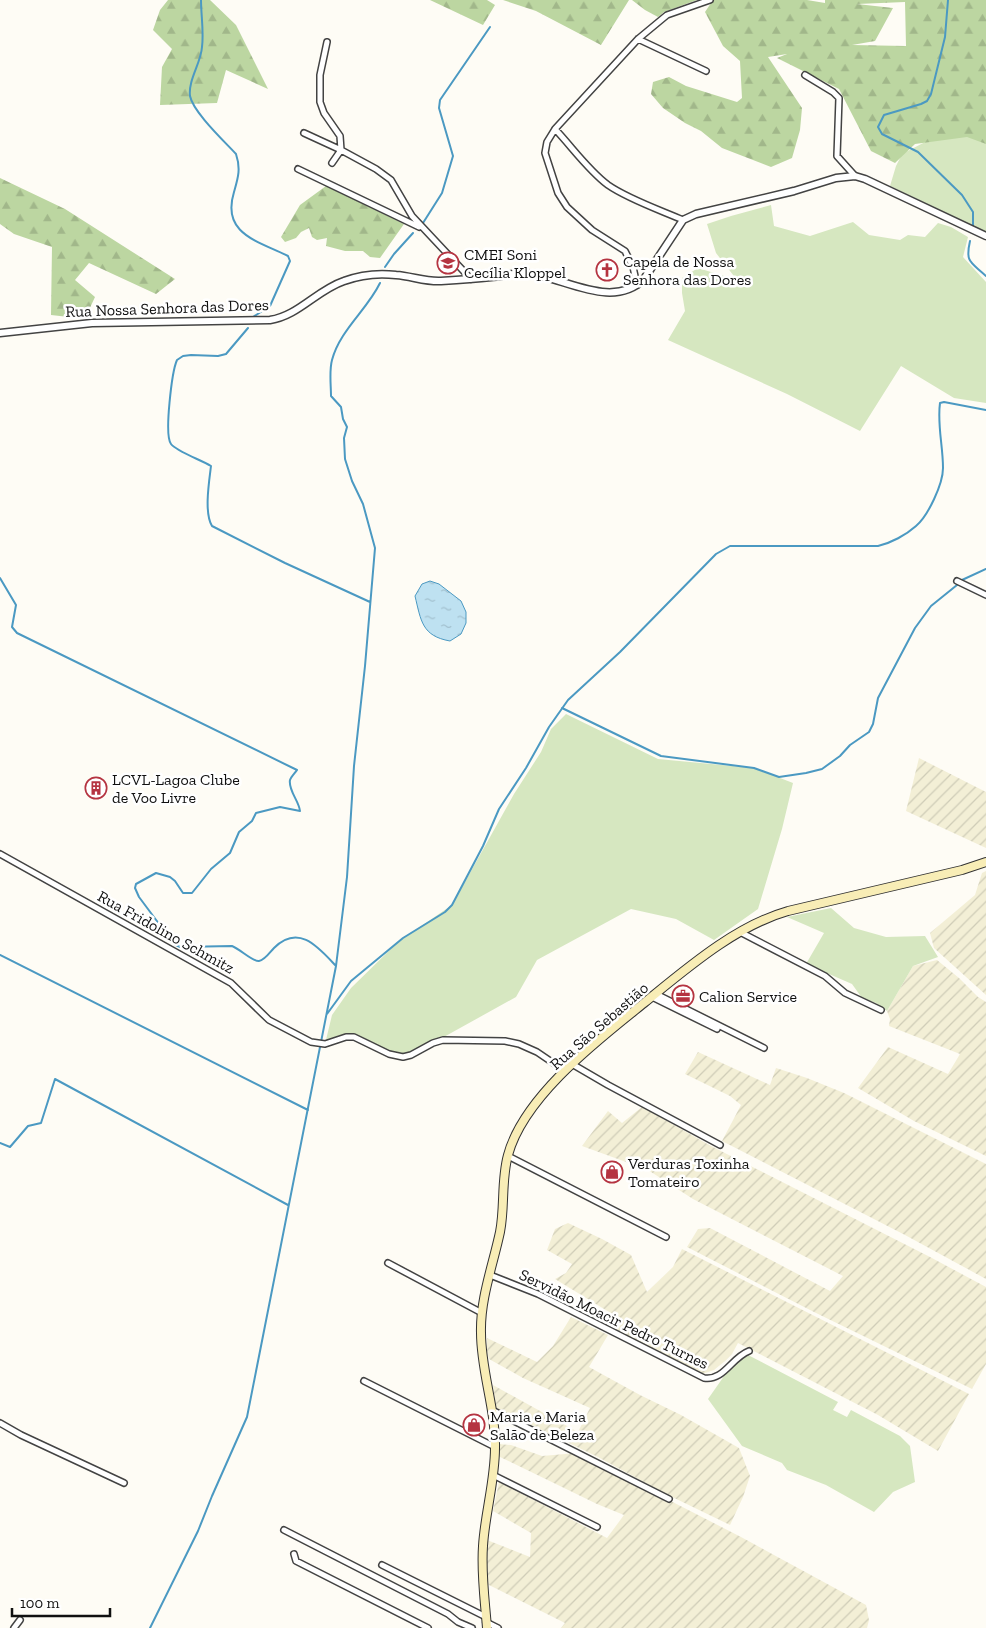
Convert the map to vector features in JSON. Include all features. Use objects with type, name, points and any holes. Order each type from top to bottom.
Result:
[{"type":"main road","name":"Rua São Sebastião","points":[[486,1622],[483,1546],[495,1447],[492,1410],[482,1348],[482,1312],[502,1219],[508,1156],[515,1137],[525,1120],[572,1064],[654,995],[740,932],[768,917],[788,911],[962,870],[986,862]]},
{"type":"street","points":[[710,0],[667,15],[638,39],[555,129],[546,144],[546,156],[558,193],[567,207],[592,230],[625,251],[633,266],[637,285],[644,279],[682,220],[708,210],[794,191],[836,178],[855,176],[865,179],[986,236]]},
{"type":"street","points":[[638,39],[706,71]]},
{"type":"street","points":[[326,42],[320,75],[320,102],[324,113],[340,136],[341,150],[332,163]]},
{"type":"street","points":[[805,75],[833,92],[839,98],[837,156],[855,176]]},
{"type":"street","points":[[555,129],[596,174],[611,187],[682,220]]},
{"type":"street","points":[[304,133],[341,150],[376,169],[391,180],[412,216],[471,279]]},
{"type":"street","points":[[298,169],[422,228]]},
{"type":"street","name":"Rua Nossa Senhora das Dores","points":[[0,333],[92,322],[270,320],[280,318],[292,312],[328,287],[344,280],[385,274],[436,281],[522,273],[603,293],[625,290],[637,285]]},
{"type":"street","points":[[957,581],[986,595]]},
{"type":"street","name":"Rua Fridolino Schmitz","points":[[0,854],[231,983],[269,1020],[315,1043],[322,1044],[346,1037],[354,1037],[393,1055],[402,1057],[411,1055],[433,1043],[444,1040],[505,1041],[519,1044],[537,1052],[565,1071]]},
{"type":"street","points":[[740,932],[825,976],[845,993],[881,1010]]},
{"type":"street","points":[[654,995],[717,1029]]},
{"type":"street","points":[[654,995],[764,1048]]},
{"type":"street","points":[[572,1064],[720,1145]]},
{"type":"street","points":[[508,1156],[666,1237]]},
{"type":"street","points":[[388,1263],[482,1312]]},
{"type":"street","name":"Servidão Moacir Pedro Turnes","points":[[490,1275],[538,1294],[704,1378],[712,1379],[719,1376],[737,1358],[749,1351]]},
{"type":"street","points":[[364,1381],[495,1447]]},
{"type":"street","points":[[492,1410],[669,1498]]},
{"type":"street","points":[[0,1423],[21,1436],[124,1483]]},
{"type":"street","points":[[493,1475],[597,1527]]},
{"type":"street","points":[[284,1530],[472,1628]]},
{"type":"street","points":[[294,1554],[296,1561],[428,1628]]},
{"type":"street","points":[[382,1565],[498,1628]]},
{"type":"street","points":[[14,1628],[20,1620]]},
{"type":"shaded area","points":[[919,758],[986,792],[986,848],[906,811]]},
{"type":"shaded area","points":[[986,871],[986,995],[934,948],[930,933],[975,895],[982,873]]},
{"type":"shaded area","points":[[937,960],[986,1002],[986,1156],[914,1121],[858,1088],[888,1047],[948,1074],[960,1054],[889,1026],[890,1019],[887,1011],[913,966]]},
{"type":"shaded area","points":[[698,1052],[770,1085],[776,1068],[807,1078],[844,1093],[986,1164],[986,1279],[722,1141],[741,1105],[730,1096],[685,1074]]},
{"type":"shaded area","points":[[642,1107],[711,1146],[986,1287],[986,1364],[972,1389],[814,1312],[687,1247],[698,1229],[710,1228],[830,1291],[843,1276],[693,1199],[648,1170],[582,1146],[608,1111],[622,1123]]},
{"type":"shaded area","points":[[568,1223],[631,1255],[647,1292],[673,1267],[682,1249],[969,1394],[938,1451],[878,1415],[738,1343],[732,1354],[725,1361],[714,1370],[702,1374],[640,1344],[615,1329],[616,1320],[614,1315],[555,1279],[566,1273],[572,1264],[547,1250],[555,1229]]},
{"type":"shaded area","points":[[571,1317],[608,1335],[589,1367],[739,1448],[750,1476],[730,1525],[664,1493],[598,1457],[496,1408],[493,1385],[578,1432],[590,1408],[523,1378],[489,1359],[487,1352],[487,1338],[537,1362],[553,1346]]},
{"type":"shaded area","points":[[498,1444],[511,1445],[542,1456],[577,1453],[741,1537],[866,1605],[869,1620],[867,1628],[561,1628],[565,1623],[487,1584],[487,1540],[530,1557],[531,1533],[493,1511],[499,1482],[607,1538],[624,1515],[498,1456]]},
{"type":"green space","points":[[168,0],[210,0],[236,25],[268,89],[226,70],[217,103],[160,105],[162,67],[172,49],[153,30],[160,10]]},
{"type":"green space","points":[[430,0],[487,0],[495,5],[483,25]]},
{"type":"green space","points":[[503,0],[629,0],[601,45],[536,11]]},
{"type":"green space","points":[[632,0],[697,0],[664,12],[658,17]]},
{"type":"green space","points":[[713,0],[807,0],[825,3],[825,0],[986,0],[986,144],[967,137],[915,144],[895,163],[871,151],[839,89],[777,58],[787,54],[768,57],[802,108],[800,130],[792,158],[771,167],[722,148],[701,131],[663,108],[651,94],[653,82],[669,77],[686,86],[737,102],[742,98],[740,61],[723,46],[705,12]],"holes":[[[905,2],[906,46],[852,45],[875,41],[893,8],[857,4]]]},
{"type":"green space","points":[[952,128],[986,137],[986,232],[890,186],[902,154]]},
{"type":"green space","points":[[0,178],[65,209],[175,279],[156,294],[89,263],[75,280],[95,297],[88,312],[69,317],[51,315],[52,247],[14,234],[0,224]]},
{"type":"green space","points":[[326,186],[404,224],[380,258],[370,257],[363,251],[345,251],[326,246],[327,238],[317,240],[312,237],[309,228],[301,232],[296,238],[285,242],[281,237],[300,205]]},
{"type":"green space","points":[[771,205],[774,226],[810,236],[853,222],[869,235],[900,240],[908,235],[925,237],[938,223],[951,227],[968,237],[963,257],[986,282],[986,403],[954,398],[901,366],[860,431],[787,394],[668,340],[685,311],[682,278],[698,268],[737,280],[716,253],[707,224]]},
{"type":"green space","points":[[566,714],[658,759],[754,768],[793,783],[782,829],[758,909],[714,940],[676,919],[631,909],[537,960],[516,997],[433,1043],[403,1057],[361,1039],[326,1040],[332,1015],[351,988],[398,942],[452,905],[514,794],[541,752],[551,729]]},
{"type":"green space","points":[[831,908],[854,928],[886,937],[925,936],[938,957],[913,966],[887,1011],[876,1003],[862,998],[852,984],[806,964],[824,933],[787,917]]},
{"type":"green space","points":[[748,1355],[838,1402],[833,1410],[847,1417],[851,1410],[900,1436],[910,1446],[915,1482],[893,1492],[874,1512],[826,1485],[787,1470],[782,1463],[742,1446],[708,1399],[729,1369]]},
{"type":"water","points":[[430,581],[439,584],[461,601],[466,612],[466,623],[461,634],[450,641],[441,639],[428,631],[421,620],[415,596],[422,584]]},
{"type":"waterway","points":[[201,0],[202,47],[191,84],[190,96],[192,103],[217,135],[236,154],[238,173],[231,206],[237,227],[254,240],[288,256],[290,261],[270,306],[253,317]]},
{"type":"waterway","points":[[948,0],[945,37],[931,94],[927,101],[921,104],[884,115],[878,127],[882,134],[918,152],[962,195],[973,212],[973,226]]},
{"type":"waterway","points":[[423,223],[442,193],[453,156],[439,108],[440,100],[490,27]]},
{"type":"waterway","points":[[385,267],[413,233]]},
{"type":"waterway","points":[[970,241],[968,254],[970,262],[986,276]]},
{"type":"waterway","points":[[150,1628],[198,1531],[247,1417],[336,966],[347,877],[354,766],[375,548],[363,504],[352,481],[345,459],[344,438],[347,427],[343,419],[341,407],[331,396],[331,369],[332,360],[341,339],[375,293],[380,283]]},
{"type":"waterway","points":[[248,328],[226,354],[218,356],[191,355],[183,356],[177,360],[171,389],[168,429],[171,444],[211,466],[208,489],[208,513],[212,526],[285,563],[370,602]]},
{"type":"waterway","points":[[327,1014],[351,981],[403,938],[445,912],[452,905],[483,846],[499,809],[526,768],[549,727],[568,700],[620,652],[716,554],[730,546],[878,546],[898,538],[921,521],[938,491],[943,468],[939,419],[940,403],[944,402],[986,410]]},
{"type":"waterway","points":[[962,580],[986,569]]},
{"type":"waterway","points":[[0,578],[16,605],[12,627],[17,633],[297,770],[290,784],[300,811],[280,807],[256,813],[252,821],[239,832],[230,853],[211,869],[192,893],[183,893],[170,877],[156,873],[136,884],[135,888],[139,897],[174,944],[180,947],[232,946],[253,960],[259,961],[265,958],[283,941],[300,938],[316,946],[336,966]]},
{"type":"waterway","points":[[562,708],[661,756],[754,768],[779,777],[822,769],[840,756],[850,745],[869,732],[873,724],[878,698],[915,628],[931,606],[957,585]]},
{"type":"waterway","points":[[0,955],[308,1110]]},
{"type":"waterway","points":[[0,1143],[10,1147],[28,1126],[41,1123],[55,1079],[288,1205]]},
{"type":"place","name":"CMEI Soni Cecília Kloppel","points":[[448,263]]},
{"type":"place","name":"Capela de Nossa Senhora das Dores","points":[[607,270]]},
{"type":"place","name":"LCVL-Lagoa Clube de Voo Livre","points":[[96,788]]},
{"type":"place","name":"Calion Service","points":[[683,996]]},
{"type":"place","name":"Verduras Toxinha Tomateiro","points":[[612,1172]]},
{"type":"place","name":"Maria e Maria Salão de Beleza","points":[[474,1425]]}]
